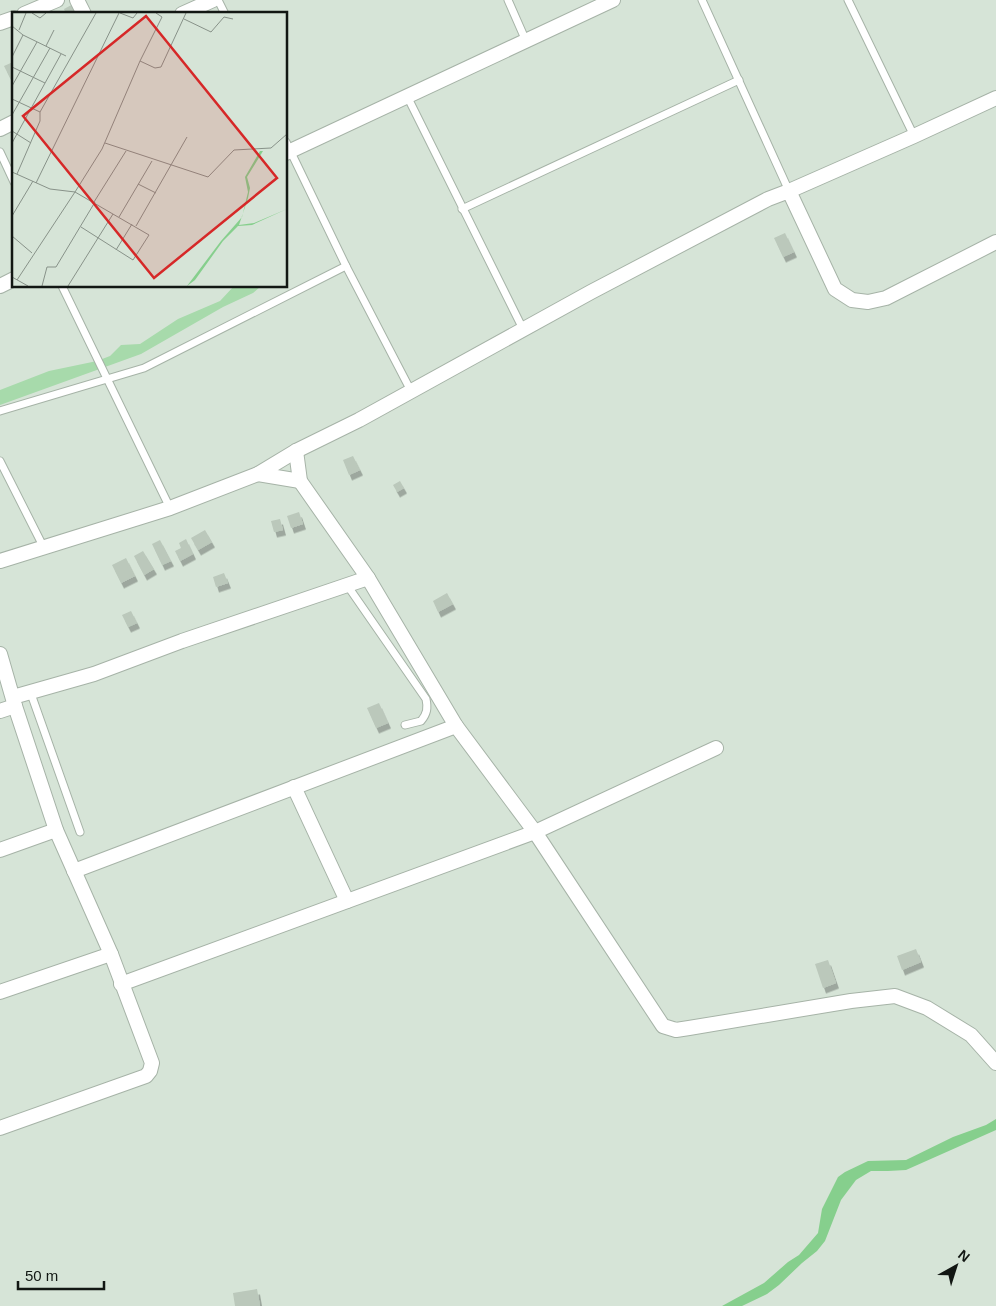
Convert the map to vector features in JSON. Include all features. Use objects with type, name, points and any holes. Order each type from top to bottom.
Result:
[{"type":"street","points":[[29,12],[57,0]]},
{"type":"street","points":[[78,0],[83,12]]},
{"type":"street","points":[[186,12],[213,0]]},
{"type":"street","points":[[288,149],[613,0]]},
{"type":"street","points":[[0,23],[12,19]]},
{"type":"street","points":[[0,561],[170,508],[258,474],[296,451],[360,420],[591,292],[768,199],[914,136],[996,98]]},
{"type":"street","points":[[0,129],[12,123]]},
{"type":"street","points":[[789,191],[835,288],[852,300],[868,302],[886,298],[996,242]]},
{"type":"street","points":[[0,286],[12,280]]},
{"type":"street","points":[[296,451],[300,481],[368,578],[456,726],[536,832],[663,1026],[676,1030],[851,1001],[895,996],[927,1008],[971,1035],[996,1063]]},
{"type":"street","points":[[258,474],[300,481]]},
{"type":"street","points":[[0,711],[30,691],[94,674],[182,640],[368,578]]},
{"type":"street","points":[[0,654],[56,830],[111,954],[152,1063],[150,1071],[146,1076],[0,1128]]},
{"type":"street","points":[[74,871],[456,726]]},
{"type":"street","points":[[121,984],[536,832],[716,748]]},
{"type":"street","points":[[294,787],[347,901]]},
{"type":"street","points":[[0,850],[56,830]]},
{"type":"street","points":[[0,992],[111,954]]},
{"type":"lane","points":[[218,0],[224,12]]},
{"type":"lane","points":[[508,0],[526,41]]},
{"type":"lane","points":[[702,0],[789,191]]},
{"type":"lane","points":[[848,0],[914,136]]},
{"type":"lane","points":[[462,210],[739,80]]},
{"type":"lane","points":[[407,96],[462,210],[523,329]]},
{"type":"lane","points":[[288,149],[411,391]]},
{"type":"lane","points":[[0,152],[12,178]]},
{"type":"lane","points":[[0,411],[144,368],[346,266]]},
{"type":"lane","points":[[63,288],[170,508]]},
{"type":"lane","points":[[0,461],[44,548]]},
{"type":"lane","points":[[347,585],[426,699],[428,707],[421,721],[405,725]]},
{"type":"lane","points":[[30,691],[80,832]]},
{"type":"shaded area","points":[[232,288],[259,288],[253,293],[223,307],[141,354],[0,405],[0,390],[49,371],[97,361],[110,356],[121,345],[140,344],[178,319],[220,301]]},
{"type":"shaded area","points":[[996,1119],[996,1130],[906,1170],[871,1171],[856,1180],[841,1200],[825,1241],[817,1251],[767,1294],[742,1306],[722,1306],[764,1283],[799,1255],[818,1233],[822,1209],[838,1177],[845,1172],[868,1161],[906,1160]]},
{"type":"building","points":[[77,2],[81,10],[65,12],[64,9]]},
{"type":"building","points":[[12,62],[12,82],[4,66]]},
{"type":"building","points":[[785,233],[794,252],[783,257],[774,238]]},
{"type":"building","points":[[353,456],[360,470],[349,475],[343,460]]},
{"type":"building","points":[[400,481],[404,488],[397,492],[393,485]]},
{"type":"building","points":[[299,512],[303,524],[291,528],[287,516]]},
{"type":"building","points":[[280,519],[283,530],[274,532],[271,521]]},
{"type":"building","points":[[205,530],[212,542],[198,550],[191,538]]},
{"type":"building","points":[[186,539],[193,554],[180,561],[175,551],[181,548],[179,543]]},
{"type":"building","points":[[160,540],[171,561],[162,565],[152,544]]},
{"type":"building","points":[[143,551],[154,569],[144,575],[134,556]]},
{"type":"building","points":[[126,558],[135,576],[121,583],[112,565]]},
{"type":"building","points":[[224,573],[228,583],[216,587],[213,577]]},
{"type":"building","points":[[447,593],[453,604],[438,612],[433,601]]},
{"type":"building","points":[[131,611],[137,623],[128,627],[122,615]]},
{"type":"building","points":[[379,703],[388,723],[376,728],[367,708]]},
{"type":"building","points":[[916,949],[921,962],[902,970],[897,956]]},
{"type":"building","points":[[828,960],[836,983],[823,988],[815,964]]},
{"type":"building","points":[[257,1289],[260,1306],[235,1306],[233,1293]]}]
